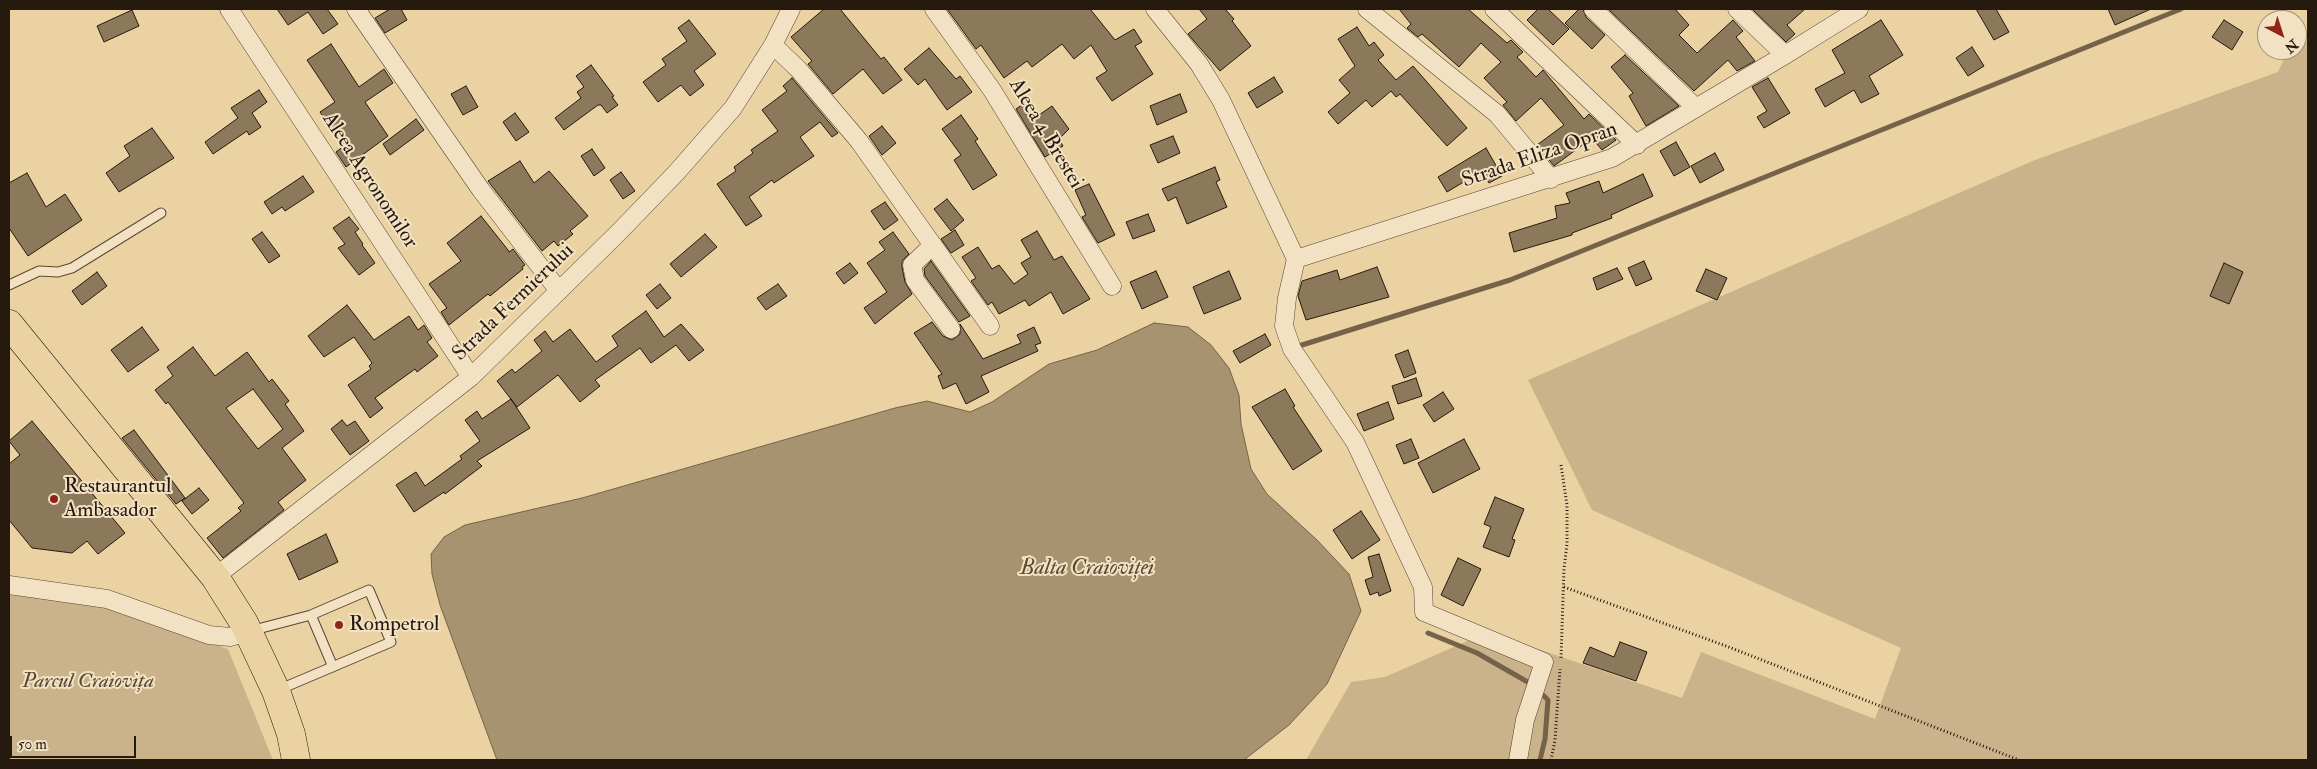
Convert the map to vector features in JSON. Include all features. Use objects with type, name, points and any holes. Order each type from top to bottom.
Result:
[{"type":"main road","points":[[9,324],[215,577],[248,632],[276,691],[291,734],[296,760]]},
{"type":"street","name":"Aleea Agronomilor","points":[[229,9],[471,377]]},
{"type":"street","points":[[356,9],[482,190],[559,291]]},
{"type":"street","name":"Strada Fermierului","points":[[215,577],[471,377],[559,291],[676,173],[733,108],[774,45],[791,9]]},
{"type":"street","name":"Aleea 4 Brestei","points":[[934,9],[992,90],[1112,286]]},
{"type":"street","points":[[1155,9],[1199,64],[1221,100],[1296,259],[1287,298],[1284,326],[1292,349],[1355,442],[1423,587],[1424,612],[1544,662],[1525,720],[1518,760]]},
{"type":"street","points":[[1367,9],[1497,114],[1551,179]]},
{"type":"street","points":[[1494,9],[1637,145]]},
{"type":"street","points":[[1593,9],[1696,108]]},
{"type":"street","points":[[1737,9],[1785,55]]},
{"type":"street","name":"Strada Eliza Opran","points":[[1296,259],[1612,158],[1637,145],[1785,55],[1857,9]]},
{"type":"street","points":[[774,45],[830,104],[990,326]]},
{"type":"street","points":[[933,245],[912,265],[915,280],[951,329]]},
{"type":"street","points":[[9,585],[107,599],[210,635],[230,637],[248,632]]},
{"type":"lane","points":[[9,285],[38,270],[58,272],[72,268],[162,213]]},
{"type":"lane","points":[[248,632],[311,615],[369,590],[391,642],[276,691]]},
{"type":"lane","points":[[311,615],[333,666]]},
{"type":"path","points":[[1550,760],[1555,740],[1567,524],[1561,465]]},
{"type":"path","points":[[1564,587],[1726,646],[2019,760]]},
{"type":"green space","points":[[2308,42],[2308,760],[1306,760],[1351,682],[1385,677],[1488,632],[1682,698],[1701,652],[1875,719],[1901,648],[1592,510],[1528,380],[2035,160],[2278,72],[2283,60],[2307,60]]},
{"type":"green space","name":"Parcul Craiovița","points":[[9,593],[111,607],[228,649],[273,760],[9,760]]},
{"type":"water","name":"Balta Craioviței","points":[[1154,323],[1188,327],[1211,345],[1229,368],[1239,395],[1241,424],[1251,469],[1267,494],[1317,540],[1349,574],[1361,611],[1327,684],[1289,725],[1244,760],[497,760],[440,605],[432,574],[431,554],[444,537],[465,525],[582,498],[895,408],[927,401],[970,412],[992,402],[1049,364],[1097,350]]},
{"type":"building","points":[[277,9],[327,9],[338,24],[323,34],[308,12],[288,25]]},
{"type":"building","points":[[390,9],[401,9],[407,20],[385,33],[375,18]]},
{"type":"building","points":[[824,9],[840,9],[881,59],[884,57],[902,80],[883,94],[863,69],[833,94],[808,64],[812,61],[791,37]]},
{"type":"building","points":[[947,9],[1090,9],[1115,40],[1134,29],[1142,42],[1135,46],[1153,74],[1112,101],[1096,78],[1107,71],[1091,45],[1074,59],[1062,44],[1032,67],[1027,61],[1004,78],[981,45],[976,49]]},
{"type":"building","points":[[1199,9],[1225,9],[1234,19],[1232,21],[1251,46],[1220,71],[1188,34],[1207,19]]},
{"type":"building","points":[[1399,9],[1468,9],[1507,43],[1511,40],[1523,52],[1517,57],[1536,77],[1543,70],[1584,119],[1589,114],[1616,140],[1602,150],[1592,138],[1554,166],[1537,145],[1564,125],[1541,98],[1516,121],[1503,105],[1507,102],[1484,78],[1501,62],[1481,43],[1459,67],[1422,34],[1418,37],[1407,28],[1411,24]]},
{"type":"building","points":[[1538,9],[1548,9],[1569,29],[1553,45],[1527,20]]},
{"type":"building","points":[[1579,9],[1583,9],[1586,17],[1605,35],[1592,49],[1565,23]]},
{"type":"building","points":[[1608,9],[1675,9],[1689,25],[1679,35],[1697,53],[1733,20],[1743,31],[1736,37],[1755,61],[1737,71],[1728,60],[1694,91]]},
{"type":"building","points":[[1752,9],[1805,9],[1787,25],[1795,34],[1786,42]]},
{"type":"building","points":[[1976,9],[1996,9],[2009,32],[1994,40]]},
{"type":"building","points":[[2108,9],[2151,9],[2115,25]]},
{"type":"building","points":[[132,10],[139,26],[104,42],[97,26]]},
{"type":"building","points":[[689,20],[716,54],[694,71],[704,85],[690,96],[681,85],[658,102],[643,82],[666,65],[662,59],[687,41],[678,28]]},
{"type":"building","points":[[1881,20],[1903,55],[1869,76],[1879,94],[1861,103],[1854,90],[1825,107],[1815,89],[1845,73],[1832,50]]},
{"type":"building","points":[[2224,20],[2243,32],[2232,50],[2212,37]]},
{"type":"building","points":[[1357,27],[1369,46],[1374,42],[1384,55],[1378,60],[1396,80],[1413,66],[1467,128],[1447,146],[1400,94],[1396,97],[1391,91],[1372,107],[1366,100],[1338,124],[1328,112],[1350,93],[1339,80],[1355,66],[1338,39]]},
{"type":"building","points":[[331,44],[359,87],[384,69],[393,83],[365,102],[388,136],[346,167],[336,152],[344,146],[320,112],[335,102],[307,60]]},
{"type":"building","points":[[1972,47],[1984,66],[1968,76],[1956,58]]},
{"type":"building","points":[[929,48],[956,79],[960,76],[972,92],[947,110],[925,79],[918,85],[904,69]]},
{"type":"building","points":[[1625,55],[1679,106],[1646,126],[1629,96],[1633,93],[1611,67]]},
{"type":"building","points":[[591,65],[614,96],[612,97],[618,105],[607,113],[601,105],[598,105],[564,130],[555,118],[581,98],[577,92],[584,87],[576,76]]},
{"type":"building","points":[[1274,77],[1283,92],[1257,108],[1248,93]]},
{"type":"building","points":[[792,78],[838,133],[832,137],[820,122],[800,137],[814,156],[774,183],[772,180],[749,197],[762,216],[746,226],[717,184],[736,171],[734,167],[753,153],[751,150],[778,131],[762,110],[787,91],[783,86]]},
{"type":"building","points":[[1768,78],[1790,113],[1764,128],[1757,117],[1767,111],[1752,87]]},
{"type":"building","points":[[466,86],[478,107],[463,115],[451,94]]},
{"type":"building","points":[[259,90],[267,102],[252,113],[261,127],[249,135],[247,131],[213,154],[205,142],[238,118],[231,108]]},
{"type":"building","points":[[1180,94],[1187,112],[1157,125],[1150,106]]},
{"type":"building","points":[[1029,100],[1039,115],[1052,106],[1069,129],[1059,139],[1063,146],[1045,157],[1016,109]]},
{"type":"building","points":[[515,113],[529,132],[516,141],[503,122]]},
{"type":"building","points":[[961,115],[978,139],[975,141],[997,175],[973,190],[954,160],[961,155],[942,129]]},
{"type":"building","points":[[416,119],[424,130],[390,155],[383,144]]},
{"type":"building","points":[[882,126],[896,143],[882,155],[869,136]]},
{"type":"building","points":[[152,128],[174,158],[119,192],[106,173],[130,156],[124,146]]},
{"type":"building","points":[[1173,136],[1180,153],[1158,163],[1150,145]]},
{"type":"building","points":[[1676,142],[1690,167],[1674,176],[1660,151]]},
{"type":"building","points":[[1486,148],[1502,176],[1489,183],[1482,171],[1447,192],[1438,177]]},
{"type":"building","points":[[592,149],[605,168],[594,176],[581,156]]},
{"type":"building","points":[[1715,153],[1724,170],[1700,183],[1691,166]]},
{"type":"building","points":[[520,161],[534,183],[549,171],[588,216],[570,231],[573,234],[558,246],[554,241],[542,251],[488,181]]},
{"type":"building","points":[[1215,167],[1220,180],[1216,182],[1227,207],[1187,224],[1176,197],[1168,201],[1162,189]]},
{"type":"building","points":[[621,172],[635,191],[623,199],[610,180]]},
{"type":"building","points":[[27,173],[46,207],[65,194],[82,220],[28,256],[9,228],[9,183]]},
{"type":"building","points":[[1643,174],[1653,196],[1611,215],[1612,218],[1572,233],[1572,235],[1514,252],[1509,233],[1557,218],[1555,206],[1570,203],[1566,193],[1599,181],[1603,193]]},
{"type":"building","points":[[303,176],[314,192],[285,211],[282,207],[272,214],[264,202]]},
{"type":"building","points":[[1089,184],[1115,235],[1098,243],[1082,217],[1086,215],[1075,190]]},
{"type":"building","points":[[947,199],[964,220],[951,231],[934,209]]},
{"type":"building","points":[[885,202],[898,220],[884,230],[871,211]]},
{"type":"building","points":[[1148,214],[1155,231],[1133,239],[1126,222]]},
{"type":"building","points":[[481,216],[509,252],[513,249],[525,265],[522,267],[523,269],[490,296],[488,294],[449,325],[441,312],[447,308],[429,284],[461,261],[447,243]]},
{"type":"building","points":[[349,217],[359,229],[355,232],[375,263],[359,275],[338,248],[345,244],[333,228]]},
{"type":"building","points":[[955,230],[964,245],[951,253],[941,239]]},
{"type":"building","points":[[1037,231],[1054,260],[1062,256],[1090,299],[1063,314],[1051,292],[1029,306],[1025,300],[999,314],[992,302],[988,305],[971,281],[976,278],[962,257],[978,247],[992,269],[999,265],[1014,284],[1028,274],[1021,263],[1031,257],[1021,240]]},
{"type":"building","points":[[262,232],[280,256],[269,263],[252,239]]},
{"type":"building","points":[[893,232],[909,254],[902,261],[902,267],[905,282],[912,294],[875,324],[864,308],[887,292],[867,263],[885,250],[879,242]]},
{"type":"building","points":[[705,234],[717,247],[681,277],[670,264]]},
{"type":"building","points":[[931,261],[970,316],[959,322],[925,276],[924,269]]},
{"type":"building","points":[[1644,261],[1652,279],[1636,286],[1628,268]]},
{"type":"building","points":[[850,263],[858,273],[844,284],[836,273]]},
{"type":"building","points":[[2224,263],[2243,272],[2229,304],[2210,296]]},
{"type":"building","points":[[1377,267],[1389,297],[1306,320],[1298,296],[1302,281],[1337,270],[1340,280]]},
{"type":"building","points":[[1617,268],[1623,279],[1597,290],[1593,278]]},
{"type":"building","points":[[1706,269],[1727,278],[1717,300],[1696,291]]},
{"type":"building","points":[[1156,271],[1168,297],[1142,309],[1130,282]]},
{"type":"building","points":[[1229,271],[1241,299],[1204,314],[1193,287]]},
{"type":"building","points":[[97,272],[107,286],[82,305],[72,291]]},
{"type":"building","points":[[660,284],[671,298],[657,309],[646,295]]},
{"type":"building","points":[[778,284],[787,296],[766,310],[757,298]]},
{"type":"building","points":[[347,305],[374,340],[409,316],[418,330],[424,325],[432,338],[427,342],[438,356],[417,372],[415,369],[375,398],[383,408],[370,418],[348,385],[371,369],[369,366],[372,363],[354,337],[324,357],[308,336]]},
{"type":"building","points":[[646,311],[664,337],[681,324],[704,350],[689,361],[676,345],[651,363],[640,348],[595,380],[600,386],[580,402],[558,375],[517,407],[497,381],[512,369],[515,373],[542,351],[534,340],[545,331],[553,342],[570,329],[596,362],[618,346],[612,336]]},
{"type":"building","points":[[932,322],[943,336],[952,340],[960,334],[960,324],[983,359],[1021,343],[1017,335],[1034,327],[1041,343],[1035,345],[1038,351],[981,376],[989,392],[966,404],[956,383],[943,389],[938,376],[942,374],[914,333]]},
{"type":"building","points":[[142,327],[159,350],[128,372],[111,350]]},
{"type":"building","points":[[1265,334],[1271,345],[1240,363],[1233,351]]},
{"type":"building","points":[[193,347],[215,376],[247,352],[269,382],[272,379],[289,401],[285,404],[304,431],[282,448],[306,480],[278,502],[284,510],[223,558],[207,538],[241,511],[238,508],[244,503],[168,402],[166,404],[155,390],[173,376],[167,367]],"holes":[[[253,389],[283,429],[258,449],[226,408]]]},
{"type":"building","points":[[1408,350],[1416,373],[1404,378],[1395,355]]},
{"type":"building","points":[[1416,378],[1422,396],[1398,404],[1392,386]]},
{"type":"building","points":[[1285,389],[1295,406],[1293,407],[1322,451],[1293,470],[1252,407]]},
{"type":"building","points":[[1443,392],[1454,409],[1434,422],[1423,405]]},
{"type":"building","points":[[511,399],[530,428],[477,461],[482,466],[445,494],[444,492],[414,512],[396,485],[416,472],[425,486],[462,459],[460,456],[480,441],[465,420],[477,411],[482,419]]},
{"type":"building","points":[[1388,402],[1394,419],[1364,431],[1357,414]]},
{"type":"building","points":[[342,420],[347,426],[355,421],[369,441],[350,455],[331,429]]},
{"type":"building","points":[[32,421],[125,533],[98,554],[87,541],[72,553],[32,548],[9,520],[9,464],[20,455],[9,441]]},
{"type":"building","points":[[134,430],[185,498],[176,504],[122,438]]},
{"type":"building","points":[[1411,439],[1419,458],[1404,464],[1396,445]]},
{"type":"building","points":[[1464,439],[1480,469],[1433,493],[1418,463]]},
{"type":"building","points":[[199,488],[209,500],[192,514],[182,501]]},
{"type":"building","points":[[1495,497],[1524,509],[1512,539],[1515,540],[1509,557],[1483,547],[1491,527],[1484,524]]},
{"type":"building","points":[[1361,511],[1380,540],[1352,559],[1333,530]]},
{"type":"building","points":[[326,534],[338,562],[299,580],[287,554]]},
{"type":"building","points":[[1379,554],[1391,591],[1379,596],[1378,592],[1370,595],[1365,580],[1373,577],[1368,557]]},
{"type":"building","points":[[1458,558],[1481,569],[1463,606],[1441,595]]},
{"type":"building","points":[[1620,642],[1647,652],[1636,681],[1583,663],[1590,647],[1614,657]]},
{"type":"waterway","points":[[1302,345],[1510,280],[2181,9]]},
{"type":"waterway","points":[[1428,633],[1477,653],[1533,685]]},
{"type":"waterway","points":[[1539,691],[1548,700],[1545,739],[1540,760]]},
{"type":"place","name":"Restaurantul Ambasador","points":[[54,499]]},
{"type":"place","name":"Rompetrol","points":[[339,625]]}]
